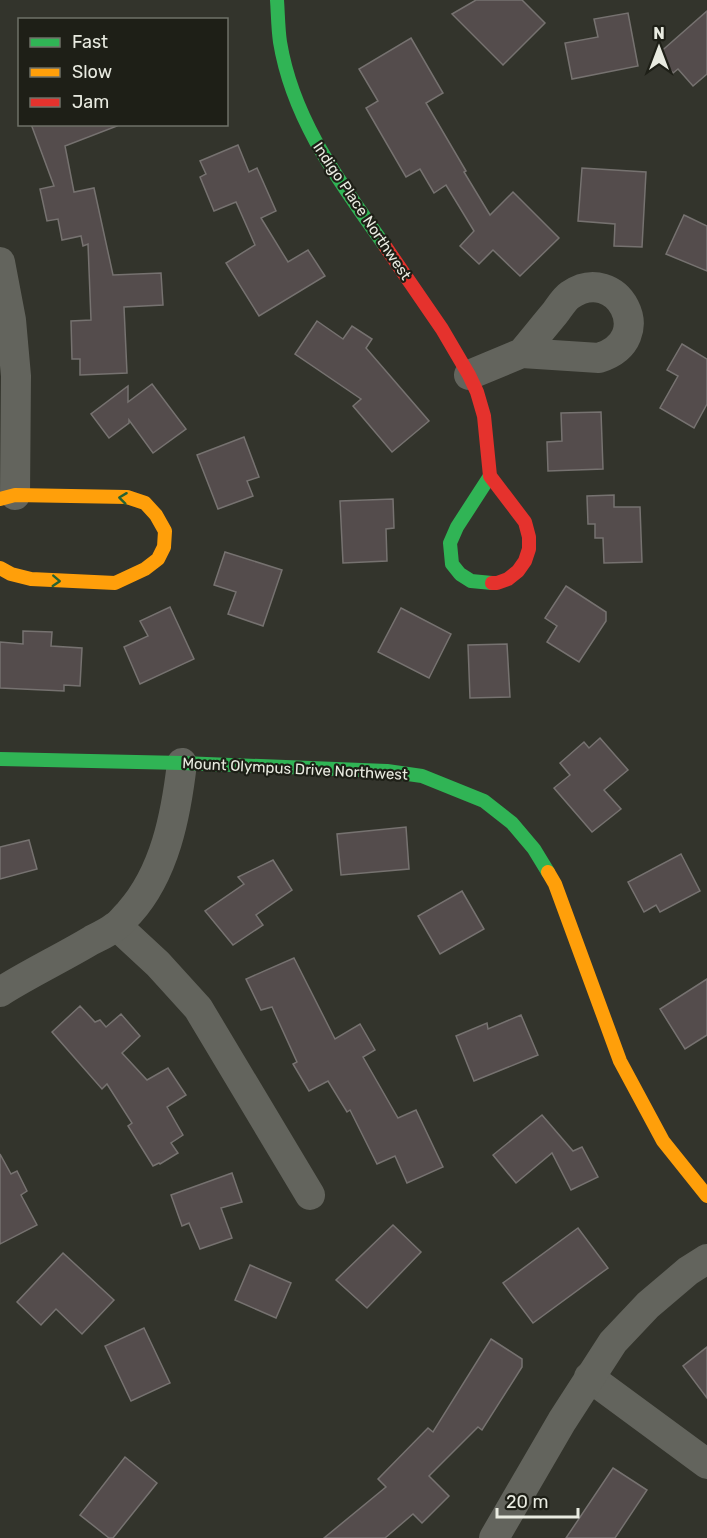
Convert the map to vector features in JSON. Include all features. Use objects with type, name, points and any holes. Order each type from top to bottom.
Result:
[{"type":"street","name":"Indigo Place Northwest","points":[[277,0],[280,41],[287,70],[296,100],[311,134],[328,164],[442,329],[469,375],[477,392],[483,416],[490,476]]},
{"type":"street","points":[[0,262],[11,320],[16,376],[8,497],[127,497],[145,503],[156,515],[165,531],[164,547],[158,559],[145,570],[115,583],[31,579],[11,574],[0,568]]},
{"type":"street","points":[[469,375],[522,353]]},
{"type":"street","points":[[490,476],[525,522],[529,537],[529,549],[518,571],[508,579],[496,583],[471,581],[460,574],[452,564],[450,543],[457,527],[490,476]]},
{"type":"street","name":"Mount Olympus Drive Northwest","points":[[0,759],[387,771],[422,776],[484,801],[512,824],[534,849],[555,884],[611,1038],[625,1070],[663,1141],[707,1197]]},
{"type":"street","points":[[0,992],[30,973],[70,954],[117,926],[140,901],[166,846],[179,792],[182,763]]},
{"type":"street","points":[[117,926],[158,964],[198,1008],[310,1195]]},
{"type":"street","points":[[494,1538],[562,1421],[613,1342],[648,1305],[688,1271],[707,1259]]},
{"type":"street","points":[[589,1377],[707,1464]]},
{"type":"building","points":[[476,0],[522,0],[545,23],[503,65],[452,14]]},
{"type":"building","points":[[707,11],[707,74],[693,86],[678,69],[673,73],[657,55]]},
{"type":"building","points":[[628,13],[638,66],[572,79],[565,43],[598,37],[594,19]]},
{"type":"building","points":[[411,38],[443,93],[426,103],[490,215],[513,192],[559,238],[520,276],[493,250],[479,264],[460,246],[474,231],[446,185],[434,193],[420,169],[406,177],[366,108],[378,101],[359,69]]},
{"type":"building","points":[[32,126],[117,126],[65,146],[74,192],[94,188],[113,275],[161,273],[163,305],[124,307],[127,373],[80,375],[80,359],[72,359],[71,321],[91,320],[88,244],[83,246],[81,236],[62,240],[58,219],[47,221],[40,189],[54,186]]},
{"type":"building","points":[[238,145],[249,172],[257,168],[276,211],[261,218],[288,262],[308,250],[325,276],[259,316],[226,263],[255,245],[236,202],[214,211],[200,177],[206,174],[200,161]]},
{"type":"building","points":[[582,168],[646,172],[642,247],[614,246],[615,224],[578,221]]},
{"type":"building","points":[[684,215],[707,226],[707,271],[666,254]]},
{"type":"building","points":[[317,321],[343,339],[352,326],[372,339],[366,348],[429,421],[392,452],[353,406],[361,399],[295,354]]},
{"type":"building","points":[[682,344],[707,359],[707,404],[694,428],[660,408],[678,376],[667,370]]},
{"type":"building","points":[[152,384],[186,429],[153,453],[129,420],[129,423],[109,438],[91,414],[128,386],[128,402]]},
{"type":"building","points":[[601,412],[603,469],[548,471],[547,442],[562,441],[561,413]]},
{"type":"building","points":[[244,437],[259,477],[247,481],[253,496],[218,509],[197,455]]},
{"type":"building","points":[[614,495],[614,507],[640,507],[642,562],[604,563],[603,538],[595,538],[595,524],[588,524],[587,496]]},
{"type":"building","points":[[393,499],[394,528],[386,529],[387,561],[343,563],[340,501]]},
{"type":"building","points":[[225,552],[282,570],[263,626],[228,614],[236,592],[214,585]]},
{"type":"building","points":[[566,586],[606,612],[606,621],[579,662],[547,642],[557,626],[545,618]]},
{"type":"building","points":[[170,607],[194,659],[140,684],[124,647],[148,636],[140,621]]},
{"type":"building","points":[[401,608],[451,634],[429,678],[378,652]]},
{"type":"building","points":[[23,631],[52,632],[51,646],[82,648],[80,686],[64,685],[64,691],[0,688],[0,642],[23,644]]},
{"type":"building","points":[[507,644],[510,697],[470,698],[468,645]]},
{"type":"building","points":[[600,738],[628,770],[604,790],[621,809],[592,832],[554,788],[570,775],[560,763],[584,742],[589,748]]},
{"type":"building","points":[[406,827],[409,869],[341,875],[337,834]]},
{"type":"building","points":[[29,840],[37,869],[0,879],[0,847]]},
{"type":"building","points":[[681,854],[700,891],[660,912],[656,905],[644,912],[628,882]]},
{"type":"building","points":[[273,860],[292,890],[256,915],[263,925],[233,945],[205,911],[244,884],[238,877]]},
{"type":"building","points":[[462,891],[484,929],[440,954],[418,916]]},
{"type":"building","points":[[294,958],[335,1039],[360,1024],[375,1050],[363,1057],[398,1118],[416,1110],[443,1167],[407,1183],[395,1156],[377,1164],[350,1110],[347,1112],[328,1081],[309,1091],[293,1064],[297,1062],[272,1007],[261,1010],[246,979]]},
{"type":"building","points":[[707,979],[707,1035],[685,1049],[660,1009]]},
{"type":"building","points":[[80,1006],[95,1022],[100,1020],[106,1027],[121,1014],[140,1036],[122,1053],[147,1080],[168,1068],[186,1095],[167,1107],[183,1135],[171,1143],[178,1153],[160,1164],[153,1166],[128,1126],[132,1123],[107,1084],[102,1089],[52,1032]]},
{"type":"building","points":[[521,1015],[538,1055],[474,1081],[456,1036],[487,1023],[488,1029]]},
{"type":"building","points":[[542,1115],[573,1151],[582,1147],[598,1177],[571,1190],[552,1153],[516,1183],[493,1155]]},
{"type":"building","points":[[0,1154],[11,1174],[17,1171],[27,1191],[21,1195],[37,1225],[0,1244]]},
{"type":"building","points":[[232,1173],[242,1202],[221,1208],[232,1238],[200,1249],[189,1223],[182,1226],[171,1195]]},
{"type":"building","points":[[393,1225],[421,1252],[367,1308],[336,1280]]},
{"type":"building","points":[[578,1228],[608,1268],[533,1323],[503,1283]]},
{"type":"building","points":[[63,1253],[114,1300],[82,1334],[56,1309],[41,1325],[17,1302]]},
{"type":"building","points":[[250,1265],[291,1283],[276,1318],[235,1300]]},
{"type":"building","points":[[144,1328],[170,1383],[131,1401],[105,1346]]},
{"type":"building","points":[[491,1339],[522,1359],[522,1367],[482,1430],[478,1427],[429,1476],[449,1496],[422,1523],[413,1514],[385,1538],[324,1538],[386,1487],[378,1479],[428,1428],[433,1432]]},
{"type":"building","points":[[707,1347],[707,1398],[683,1366]]},
{"type":"building","points":[[125,1457],[157,1483],[113,1538],[109,1538],[80,1515]]},
{"type":"building","points":[[613,1468],[647,1490],[615,1538],[566,1538]]},
{"type":"traffic: fast","points":[[277,0],[280,42],[286,71],[307,124],[335,174],[385,246]]},
{"type":"traffic: fast","points":[[490,476],[457,527],[450,543],[452,564],[460,574],[471,581],[492,583]]},
{"type":"traffic: fast","points":[[0,759],[387,771],[422,776],[484,801],[512,823],[534,849],[548,872]]},
{"type":"traffic: slow","points":[[0,499],[15,495],[127,497],[145,503],[156,515],[165,531],[164,547],[158,559],[145,569],[115,583],[31,579],[11,574],[0,568]]},
{"type":"traffic: slow","points":[[548,872],[555,884],[620,1061],[663,1141],[707,1196]]},
{"type":"traffic: jam","points":[[385,246],[442,329],[469,375],[484,416],[490,476],[525,522],[529,537],[529,549],[525,561],[508,579],[492,583]]}]
